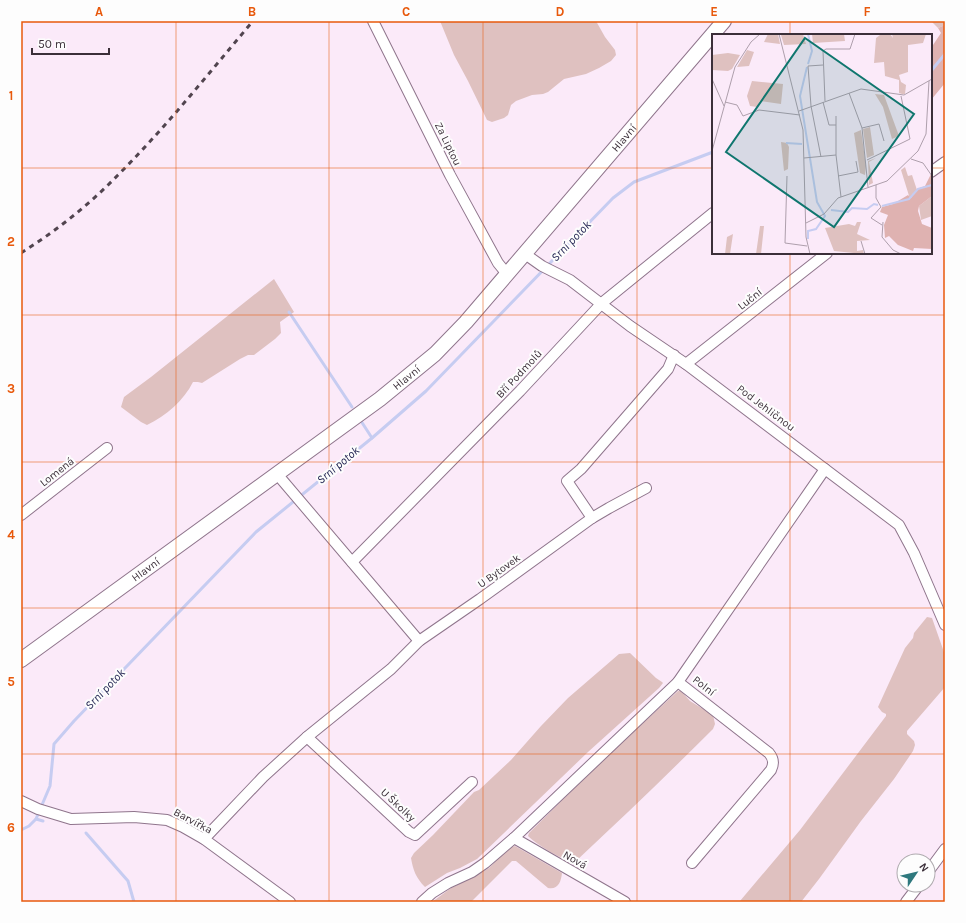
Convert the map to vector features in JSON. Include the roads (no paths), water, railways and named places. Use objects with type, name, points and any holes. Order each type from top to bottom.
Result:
[{"type":"street","name":"Za Liptou","points":[[373,21],[450,175],[498,263],[507,274]]},
{"type":"street","name":"Hlavní","points":[[713,34],[724,21]]},
{"type":"street","name":"Hlavní","points":[[21,660],[380,399],[425,364],[452,338],[712,35]]},
{"type":"street","points":[[932,171],[945,162]]},
{"type":"street","name":"Bří Podmolů","points":[[352,562],[520,391],[602,303],[712,214]]},
{"type":"street","name":"Pod Jehličnou","points":[[525,254],[552,272],[570,280],[602,303],[630,326],[686,364],[899,525],[914,553],[945,625]]},
{"type":"street","name":"Luční","points":[[686,364],[826,254]]},
{"type":"street","points":[[592,518],[567,481],[581,469],[668,369],[674,356]]},
{"type":"street","name":"Lomená","points":[[21,515],[107,448]]},
{"type":"street","name":"Polní","points":[[692,863],[771,770],[774,763],[769,754],[678,682],[825,469]]},
{"type":"street","points":[[204,839],[263,777],[308,737],[391,669],[419,641],[277,474]]},
{"type":"street","name":"U Bytovek","points":[[419,641],[592,518],[646,488]]},
{"type":"street","points":[[422,902],[432,893],[448,883],[472,872],[485,863],[514,838],[678,682]]},
{"type":"street","name":"U Školky","points":[[308,737],[409,832],[415,835],[472,782]]},
{"type":"street","name":"Barvířka","points":[[21,801],[42,811],[71,819],[134,817],[167,820],[204,839],[290,902]]},
{"type":"street","name":"Nová","points":[[514,838],[625,902]]},
{"type":"street","points":[[936,861],[945,849]]},
{"type":"street","points":[[906,902],[913,893]]},
{"type":"waterway","name":"Srní potok","points":[[932,70],[945,54]]},
{"type":"waterway","name":"Srní potok","points":[[21,830],[29,826],[36,819],[50,786],[54,744],[74,721],[256,532],[372,438],[426,391],[613,198],[634,182],[712,152]]},
{"type":"waterway","points":[[289,312],[352,407]]},
{"type":"waterway","points":[[361,421],[372,438]]},
{"type":"waterway","name":"Srní potok","points":[[36,819],[43,821]]},
{"type":"waterway","points":[[86,833],[128,881],[134,902]]},
{"type":"railway","points":[[21,253],[47,236],[96,197],[136,157],[170,119],[253,21]]}]
